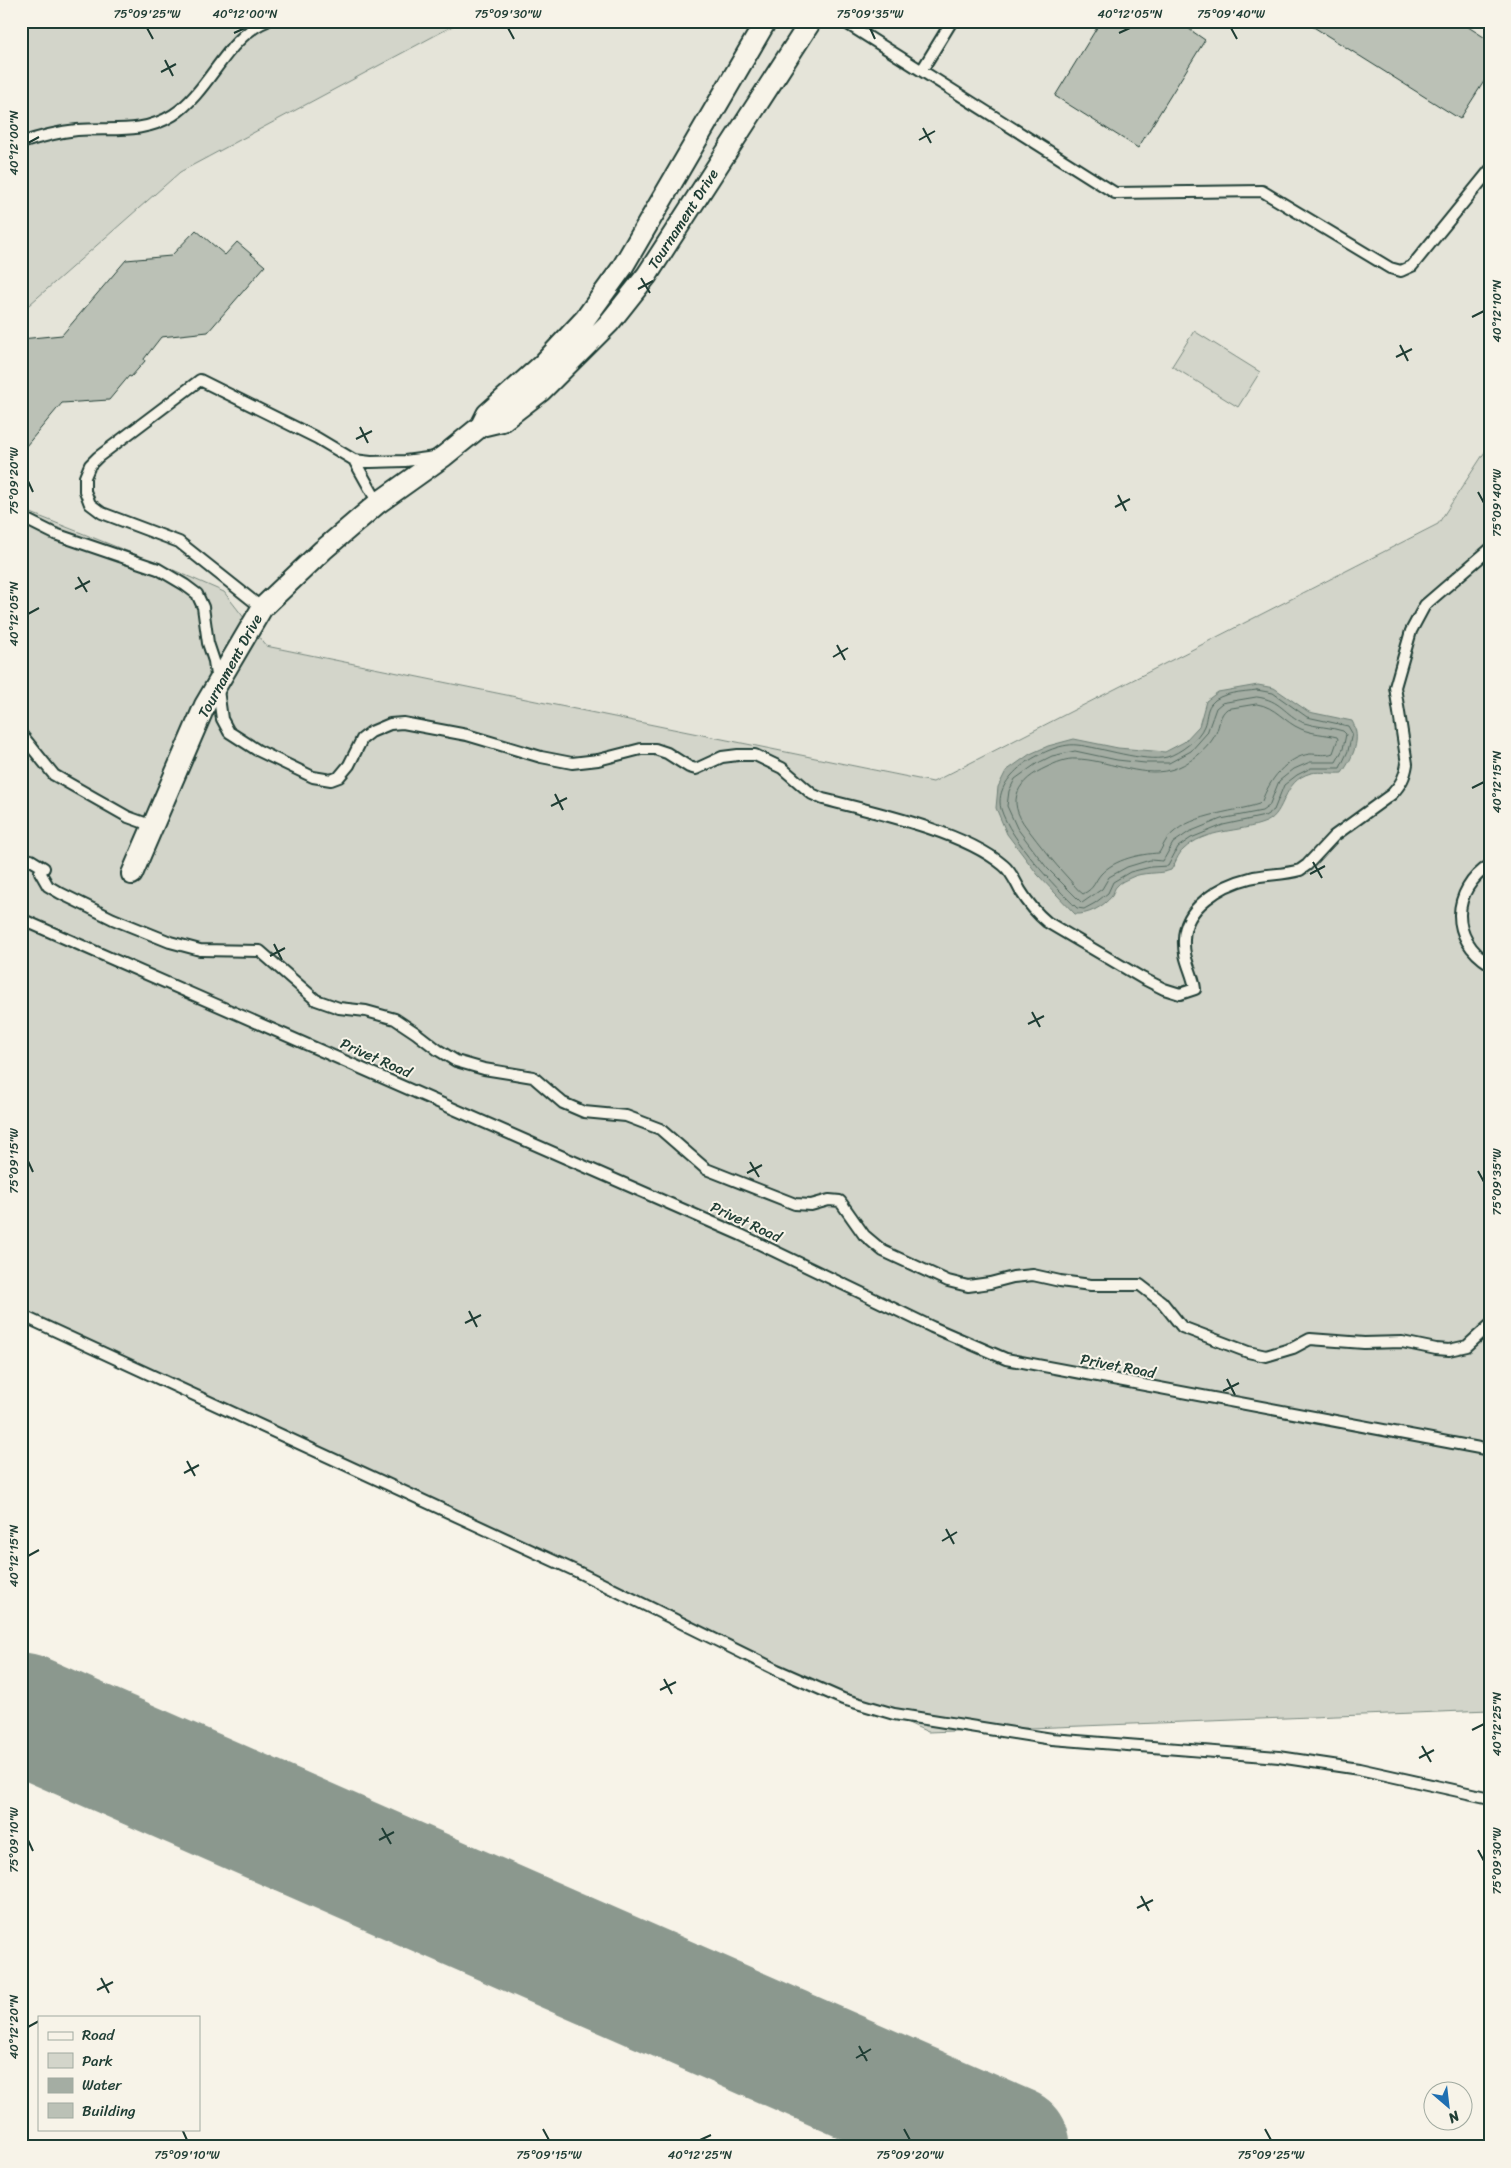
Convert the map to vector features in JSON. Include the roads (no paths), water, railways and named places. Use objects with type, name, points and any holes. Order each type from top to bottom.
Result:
[{"type":"street","name":"Tournament Drive","points":[[481,426],[502,421],[541,391],[585,349],[621,308],[647,275],[811,21]]},
{"type":"street","name":"Tournament Drive","points":[[132,874],[206,705],[262,608],[323,550],[378,503],[444,456],[481,426],[487,414],[542,365],[585,319],[622,268],[759,26]]},
{"type":"lane","points":[[21,144],[54,134],[79,130],[140,128],[173,115],[199,91],[244,36],[256,26],[267,21]]},
{"type":"lane","points":[[843,21],[1115,193],[1262,191],[1390,268],[1401,270],[1412,266],[1490,170]]},
{"type":"lane","points":[[922,70],[952,21]]},
{"type":"lane","points":[[262,608],[179,542],[102,512],[90,504],[84,491],[85,477],[90,465],[200,380],[316,438],[354,460],[371,462],[405,461],[444,456]]},
{"type":"lane","points":[[354,460],[378,503]]},
{"type":"lane","points":[[21,517],[56,534],[158,570],[197,594],[203,607],[222,719],[229,732],[264,753],[322,780],[330,780],[344,772],[362,740],[371,732],[390,724],[403,723],[467,735],[572,763],[598,760],[655,748],[696,769],[722,757],[755,755],[782,768],[812,794],[823,799],[903,820],[959,841],[984,853],[1004,865],[1037,914],[1047,922],[1142,978],[1164,989],[1180,994],[1195,989],[1185,960],[1184,938],[1190,918],[1204,901],[1216,892],[1239,881],[1300,870],[1308,865],[1334,836],[1392,794],[1399,786],[1405,776],[1407,764],[1395,687],[1411,631],[1426,605],[1490,549]]},
{"type":"lane","points":[[21,734],[54,775],[128,817],[153,826]]},
{"type":"lane","points":[[21,858],[31,860],[44,868],[40,872],[48,886],[113,919],[170,942],[200,950],[260,951],[316,1000],[339,1008],[366,1011],[395,1019],[456,1061],[484,1069],[533,1076],[563,1103],[584,1112],[626,1116],[660,1129],[706,1169],[794,1204],[810,1205],[829,1200],[840,1201],[864,1235],[883,1251],[948,1281],[968,1286],[1033,1275],[1091,1285],[1140,1285],[1162,1302],[1182,1327],[1248,1352],[1266,1356],[1293,1348],[1310,1339],[1364,1343],[1402,1342],[1450,1350],[1468,1346],[1490,1326]]},
{"type":"lane","points":[[1490,859],[1475,876],[1465,892],[1460,909],[1461,927],[1468,944],[1479,957],[1490,964]]},
{"type":"lane","points":[[1475,876],[1490,865]]},
{"type":"lane","name":"Privet Road","points":[[21,919],[741,1235],[1006,1359],[1490,1450]]},
{"type":"lane","points":[[21,1315],[578,1572],[777,1670],[843,1699],[894,1714],[1052,1739],[1279,1756],[1359,1769],[1490,1798]]},
{"type":"water","points":[[1258,685],[1274,688],[1309,712],[1352,721],[1356,734],[1355,748],[1350,761],[1342,773],[1315,772],[1301,777],[1289,790],[1273,818],[1256,825],[1201,838],[1181,852],[1171,870],[1140,874],[1123,881],[1115,888],[1112,896],[1100,907],[1090,912],[1075,914],[1038,875],[1007,834],[996,808],[998,787],[1006,771],[1030,754],[1048,746],[1074,739],[1118,748],[1165,752],[1184,742],[1199,726],[1206,701],[1218,692]]}]
